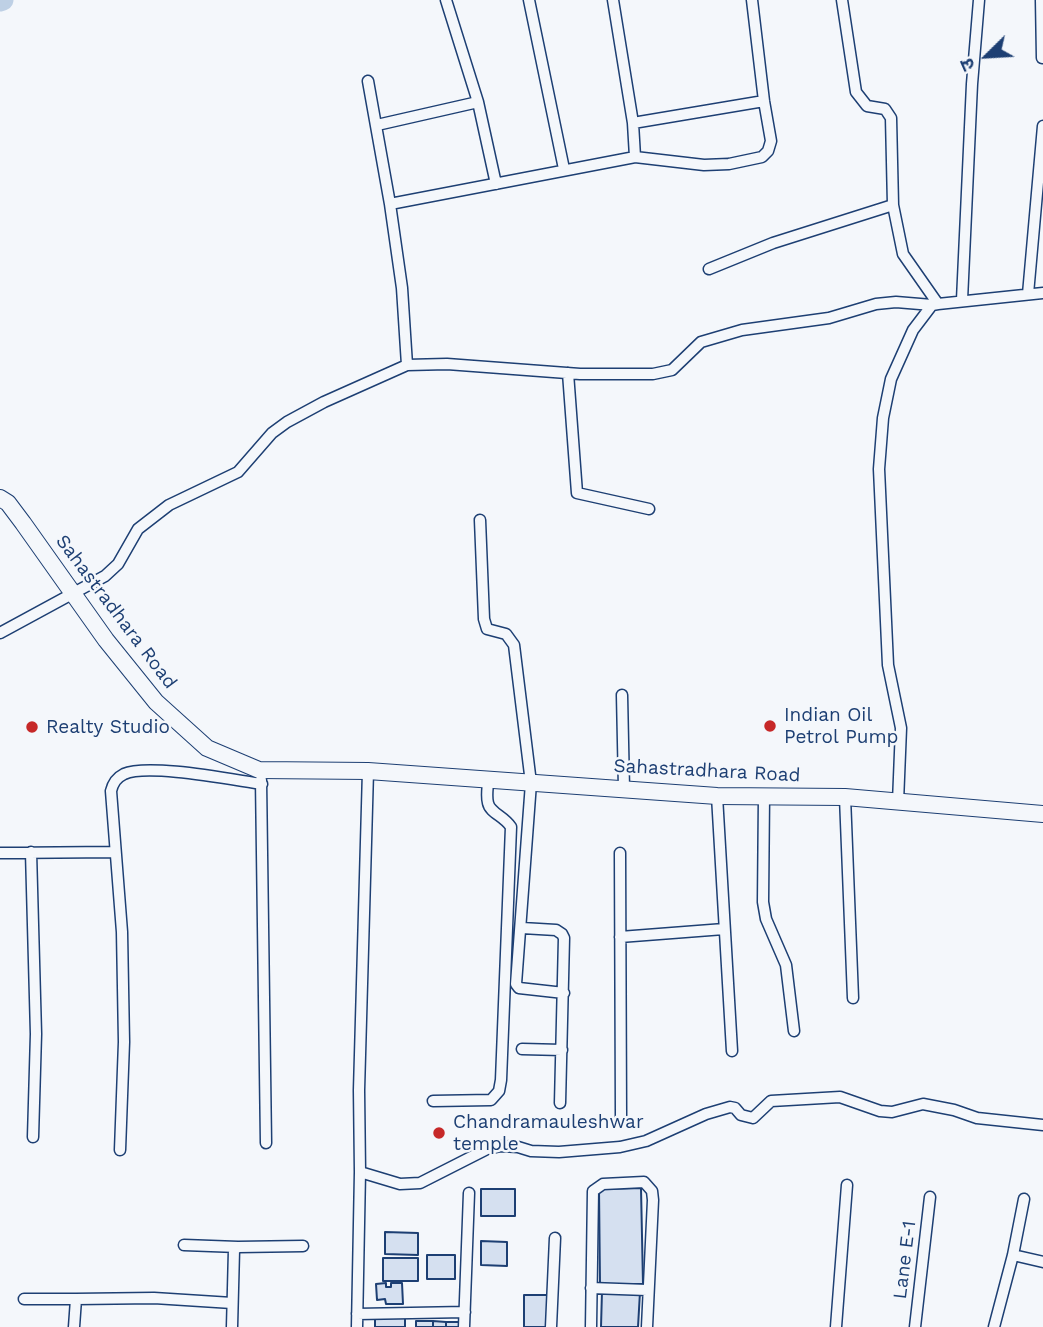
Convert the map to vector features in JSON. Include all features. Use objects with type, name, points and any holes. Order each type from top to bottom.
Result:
[{"type":"main road","name":"Sahastradhara Road","points":[[0,498],[8,503],[106,640],[156,702],[207,748],[260,777],[368,771],[717,796],[845,797],[1043,814]]},
{"type":"street","points":[[446,0],[478,102],[496,184]]},
{"type":"street","points":[[529,0],[564,169]]},
{"type":"street","points":[[613,0],[633,123],[635,157]]},
{"type":"street","points":[[390,204],[635,157],[704,166],[762,157],[768,151],[771,141],[752,0]]},
{"type":"street","points":[[842,0],[856,92],[867,106],[885,109],[891,118],[893,205],[903,254],[935,304]]},
{"type":"street","points":[[962,300],[972,84],[979,0]]},
{"type":"street","points":[[1041,0],[1042,58]]},
{"type":"street","points":[[368,81],[402,288],[407,365]]},
{"type":"street","points":[[633,123],[764,101]]},
{"type":"street","points":[[377,125],[478,102]]},
{"type":"street","points":[[1028,294],[1043,127]]},
{"type":"street","points":[[709,269],[773,243],[893,205]]},
{"type":"street","points":[[0,633],[105,576],[118,565],[138,529],[169,505],[238,472],[272,433],[287,422],[324,402],[407,365],[447,364],[568,373],[653,374],[672,370],[701,342],[742,330],[829,318],[876,304],[935,304],[1043,293]]},
{"type":"street","points":[[898,802],[901,728],[888,665],[879,469],[883,418],[891,379],[913,330],[935,304]]},
{"type":"street","points":[[568,373],[576,493],[649,509]]},
{"type":"street","points":[[480,520],[484,620],[487,629],[506,634],[514,645],[531,783],[516,984],[518,987],[564,993]]},
{"type":"street","points":[[622,695],[624,789]]},
{"type":"street","points":[[357,1327],[359,1090],[368,771]]},
{"type":"street","points":[[120,1150],[124,1042],[122,932],[111,791],[114,782],[124,774],[132,772],[260,777],[266,1143]]},
{"type":"street","points":[[433,1101],[491,1100],[499,1091],[501,1080],[511,827],[506,818],[489,806],[488,780]]},
{"type":"street","points":[[717,796],[732,1051]]},
{"type":"street","points":[[764,796],[766,919],[784,958],[794,1031]]},
{"type":"street","points":[[845,797],[853,998]]},
{"type":"street","points":[[31,852],[36,1034],[33,1137]]},
{"type":"street","points":[[0,853],[115,852]]},
{"type":"street","points":[[620,853],[621,1117]]},
{"type":"street","points":[[522,928],[556,930],[562,934],[565,943],[560,1103]]},
{"type":"street","points":[[620,937],[724,929]]},
{"type":"street","points":[[522,1049],[562,1050]]},
{"type":"street","points":[[360,1172],[400,1184],[420,1183],[487,1149],[501,1146],[518,1147],[531,1152],[559,1152],[620,1147],[646,1141],[722,1108],[735,1108],[741,1115],[753,1118],[771,1101],[783,1100],[840,1097],[880,1111],[892,1112],[923,1104],[954,1110],[976,1118],[1043,1125]]},
{"type":"street","points":[[591,1327],[593,1191],[603,1184],[644,1182],[652,1191],[653,1200],[647,1327]]},
{"type":"street","points":[[836,1327],[847,1185]]},
{"type":"street","points":[[464,1327],[470,1194]]},
{"type":"street","name":"Lane E-1","points":[[915,1327],[930,1197]]},
{"type":"street","points":[[994,1327],[1024,1199]]},
{"type":"street","points":[[551,1327],[555,1238]]},
{"type":"street","points":[[184,1245],[303,1246]]},
{"type":"street","points":[[232,1327],[234,1252],[238,1247]]},
{"type":"street","points":[[1013,1255],[1043,1262]]},
{"type":"street","points":[[591,1288],[647,1290]]},
{"type":"street","points":[[24,1299],[154,1298],[232,1303]]},
{"type":"street","points":[[74,1327],[76,1299]]},
{"type":"street","points":[[357,1314],[465,1312]]},
{"type":"building","points":[[641,1188],[643,1284],[600,1284],[599,1189]]},
{"type":"building","points":[[481,1189],[515,1189],[515,1216],[481,1216]]},
{"type":"building","points":[[385,1232],[418,1233],[418,1255],[385,1254]]},
{"type":"building","points":[[481,1241],[507,1242],[507,1266],[481,1265]]},
{"type":"building","points":[[427,1255],[455,1255],[455,1279],[427,1279]]},
{"type":"building","points":[[383,1258],[418,1258],[418,1281],[383,1281]]},
{"type":"building","points":[[386,1283],[386,1287],[391,1287],[391,1283],[402,1283],[403,1304],[386,1304],[385,1299],[377,1300],[376,1284]]},
{"type":"building","points":[[602,1291],[640,1292],[638,1327],[601,1327]]},
{"type":"building","points":[[524,1295],[550,1295],[550,1327],[524,1327]]},
{"type":"building","points":[[375,1316],[405,1316],[405,1327],[375,1327]]},
{"type":"building","points":[[416,1321],[433,1321],[433,1327],[416,1327]]},
{"type":"building","points":[[433,1321],[446,1322],[446,1327],[433,1327]]},
{"type":"building","points":[[446,1322],[459,1322],[459,1327],[446,1327]]},
{"type":"place","name":"Indian Oil Petrol Pump","points":[[770,726]]},
{"type":"place","name":"Realty Studio","points":[[32,727]]},
{"type":"place","name":"Chandramauleshwar temple","points":[[439,1133]]}]
